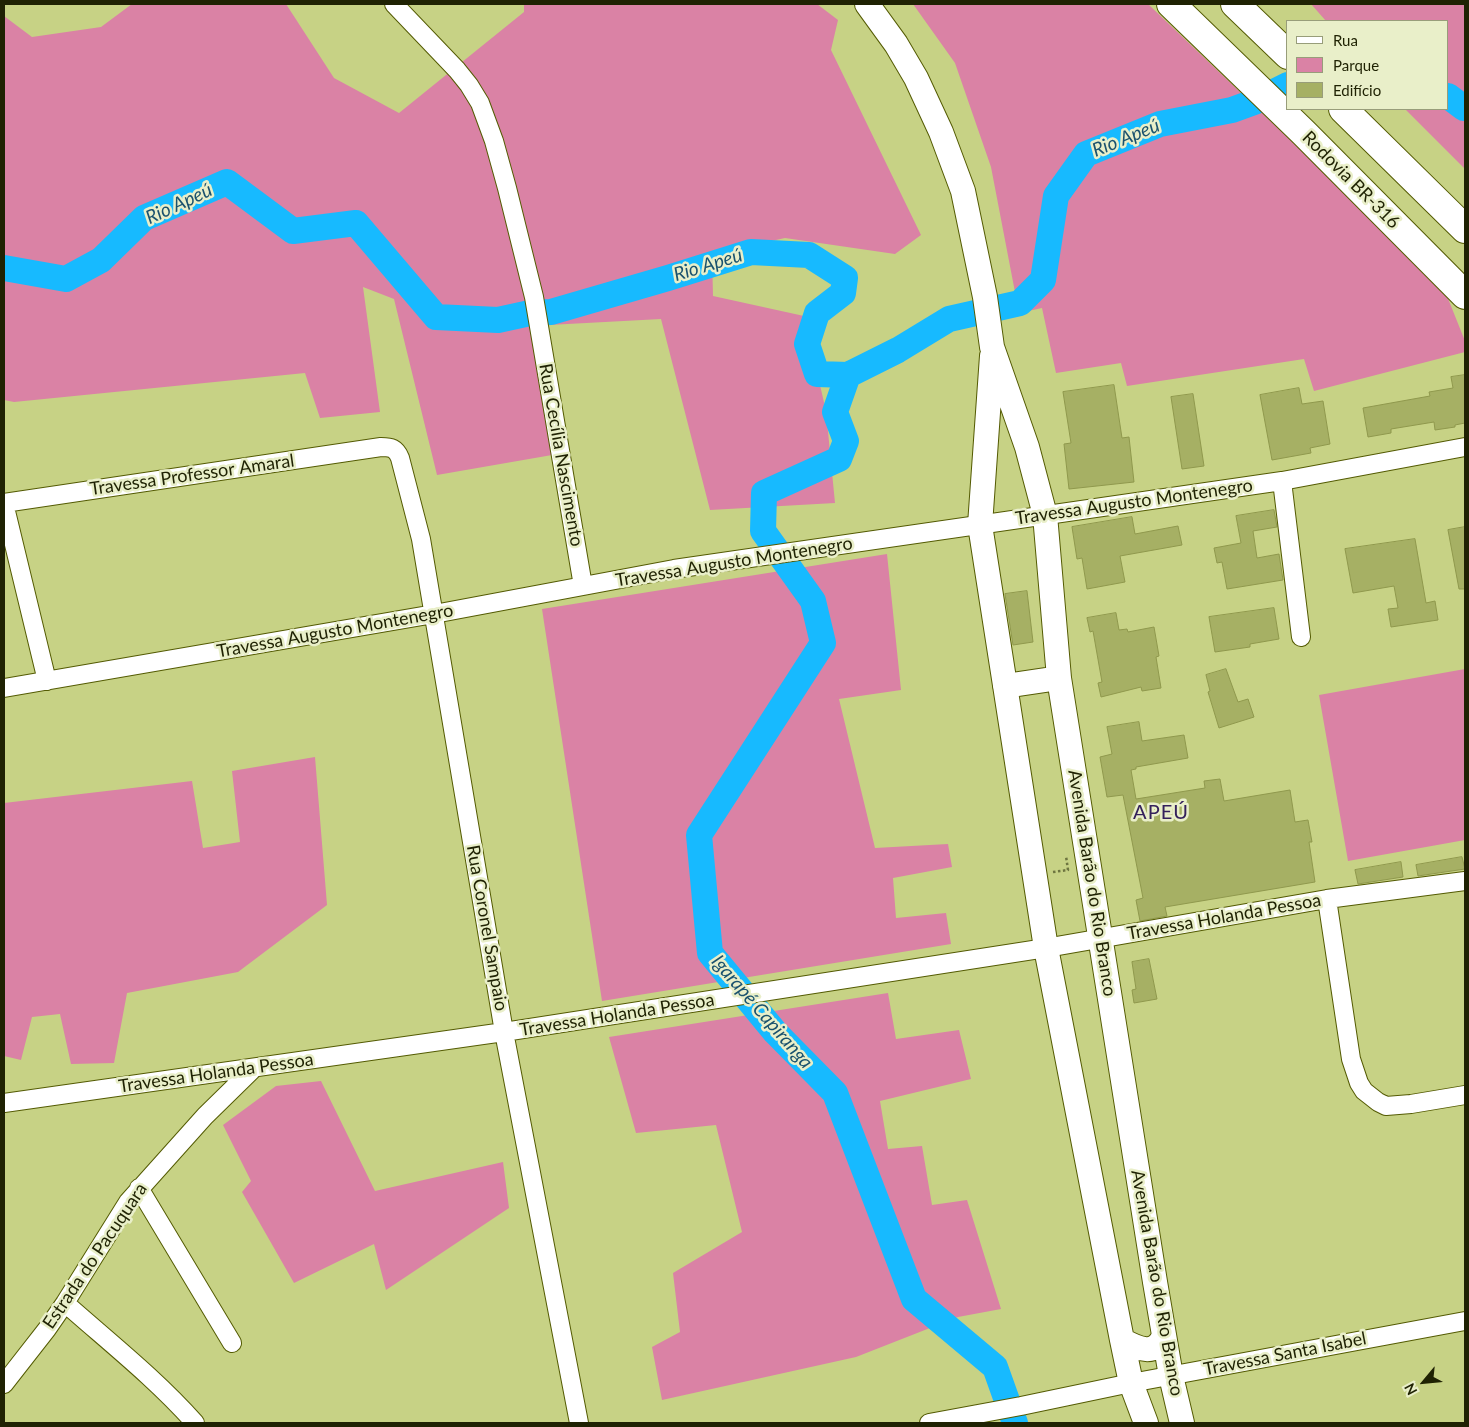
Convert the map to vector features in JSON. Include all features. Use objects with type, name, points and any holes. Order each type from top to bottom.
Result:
[{"type":"highway","name":"Rodovia BR-316","points":[[1171,4],[1304,133],[1465,295]]},
{"type":"highway","points":[[1236,4],[1284,51]]},
{"type":"highway","points":[[1348,113],[1465,229]]},
{"type":"main road","name":"Avenida Barão do Rio Branco","points":[[867,4],[900,51],[916,78],[941,132],[963,191],[991,339],[1027,447],[1045,515],[1060,678],[1164,1334],[1182,1423]]},
{"type":"main road","name":"Avenida Barão do Rio Branco","points":[[991,339],[980,525],[1046,948],[1131,1383],[1146,1423]]},
{"type":"main road","points":[[1004,686],[1060,678]]},
{"type":"main road","points":[[1122,1340],[1135,1348],[1151,1349],[1159,1344],[1164,1334]]},
{"type":"street","name":"Rua Cecília Nascimento","points":[[394,4],[469,85],[480,103],[494,141],[534,297],[583,586]]},
{"type":"street","name":"Travessa Professor Amaral","points":[[4,503],[381,447]]},
{"type":"street","name":"Rua Coronel Sampaio","points":[[381,447],[391,447],[397,450],[421,539],[504,1032],[579,1423]]},
{"type":"street","name":"Travessa Augusto Montenegro","points":[[4,688],[434,614],[674,569],[1282,481],[1465,447]]},
{"type":"street","points":[[1282,481],[1301,637]]},
{"type":"street","points":[[4,503],[48,681]]},
{"type":"street","name":"Travessa Holanda Pessoa","points":[[4,1103],[504,1032],[1046,948],[1327,899],[1465,881]]},
{"type":"street","points":[[1327,899],[1351,1059],[1359,1083],[1364,1091],[1386,1106],[1465,1095]]},
{"type":"street","name":"Estrada do Pacuquara","points":[[4,1384],[65,1303],[128,1202],[139,1188],[205,1116],[254,1068]]},
{"type":"street","points":[[139,1188],[232,1343]]},
{"type":"street","points":[[65,1303],[143,1371],[195,1423]]},
{"type":"street","name":"Travessa Santa Isabel","points":[[929,1423],[1131,1383],[1465,1321]]},
{"type":"path","points":[[1034,876],[1068,870],[1066,853]]},
{"type":"green space","points":[[132,4],[286,4],[334,78],[399,113],[524,12],[524,4],[817,4],[838,20],[831,50],[921,235],[895,254],[785,238],[712,254],[713,296],[804,316],[826,411],[835,503],[710,510],[661,319],[530,326],[552,455],[437,475],[394,299],[363,287],[380,412],[320,418],[305,373],[14,402],[4,400],[4,16],[32,37],[101,27]]},
{"type":"green space","points":[[913,4],[1148,4],[1443,286],[1465,341],[1465,352],[1314,391],[1304,359],[1127,386],[1121,363],[1056,373],[1042,308],[1019,313],[991,167],[955,63]]},
{"type":"green space","points":[[1311,4],[1465,4],[1465,169],[1406,110],[1449,110],[1449,20],[1325,20]]},
{"type":"green space","points":[[887,554],[901,690],[839,699],[875,848],[948,844],[952,867],[893,878],[896,918],[946,913],[951,944],[602,1001],[542,609]]},
{"type":"green space","points":[[1465,669],[1465,840],[1348,861],[1319,695]]},
{"type":"green space","points":[[315,757],[327,905],[238,972],[127,993],[114,1063],[71,1064],[60,1014],[32,1017],[21,1060],[4,1056],[4,803],[192,781],[203,848],[240,842],[232,771]]},
{"type":"green space","points":[[888,993],[896,1039],[959,1030],[971,1079],[880,1101],[888,1149],[922,1146],[932,1205],[967,1200],[1001,1309],[958,1317],[856,1357],[662,1400],[652,1347],[680,1332],[673,1273],[742,1232],[716,1125],[636,1133],[609,1037]]},
{"type":"green space","points":[[321,1081],[375,1191],[503,1162],[509,1208],[386,1290],[374,1244],[294,1283],[242,1192],[251,1181],[223,1125],[276,1086]]},
{"type":"building","points":[[1465,375],[1465,423],[1455,425],[1455,427],[1435,430],[1434,422],[1391,429],[1391,433],[1368,437],[1363,408],[1430,396],[1429,392],[1453,388],[1451,377]]},
{"type":"building","points":[[1114,385],[1122,438],[1129,437],[1134,482],[1069,489],[1064,444],[1071,443],[1063,392]]},
{"type":"building","points":[[1299,388],[1302,404],[1323,401],[1330,444],[1310,448],[1311,453],[1272,460],[1260,395]]},
{"type":"building","points":[[1193,394],[1204,466],[1182,469],[1171,397]]},
{"type":"building","points":[[1274,510],[1277,527],[1253,531],[1257,558],[1279,554],[1283,580],[1227,589],[1222,562],[1217,563],[1214,548],[1241,543],[1236,516]]},
{"type":"building","points":[[1132,517],[1135,534],[1178,526],[1182,545],[1120,556],[1125,582],[1087,589],[1082,558],[1077,559],[1072,527]]},
{"type":"building","points":[[1465,527],[1465,589],[1459,589],[1448,530]]},
{"type":"building","points":[[1415,539],[1426,603],[1435,601],[1438,620],[1391,627],[1388,609],[1398,608],[1394,586],[1353,593],[1345,549]]},
{"type":"building","points":[[1027,591],[1033,642],[1013,645],[1005,594]]},
{"type":"building","points":[[1274,608],[1279,639],[1250,644],[1250,647],[1215,652],[1209,617]]},
{"type":"building","points":[[1116,613],[1119,630],[1127,629],[1128,632],[1154,627],[1159,656],[1156,657],[1161,688],[1142,691],[1141,687],[1101,697],[1098,683],[1102,682],[1093,631],[1090,632],[1087,618]]},
{"type":"building","points":[[1226,669],[1238,702],[1248,699],[1254,717],[1219,728],[1208,692],[1210,691],[1206,675]]},
{"type":"building","points":[[1139,722],[1142,741],[1184,735],[1188,758],[1136,767],[1136,769],[1131,770],[1136,799],[1205,788],[1204,781],[1220,779],[1224,801],[1290,790],[1295,822],[1308,820],[1312,842],[1309,842],[1315,882],[1165,907],[1167,916],[1140,921],[1136,900],[1143,898],[1123,795],[1107,797],[1100,757],[1112,754],[1107,727]]},
{"type":"building","points":[[1462,857],[1465,869],[1418,876],[1416,865]]},
{"type":"building","points":[[1401,862],[1403,877],[1358,884],[1355,870]]},
{"type":"building","points":[[1149,959],[1157,999],[1134,1003],[1132,990],[1136,989],[1132,962]]},
{"type":"waterway","name":"Rio Apeú","points":[[4,268],[66,279],[101,260],[144,218],[227,182],[293,231],[356,223],[436,317],[498,320],[530,313],[551,312],[751,252],[809,255],[845,278],[843,293],[817,313],[807,344],[817,374],[848,375],[898,350],[949,319],[1020,303],[1043,280],[1056,196],[1086,154],[1160,124],[1232,110],[1254,102],[1286,86]]},
{"type":"waterway","name":"Rio Apeú","points":[[1449,97],[1465,108]]},
{"type":"waterway","name":"Igarapé Capiranga","points":[[848,375],[835,412],[846,441],[839,459],[764,493],[763,531],[813,601],[823,643],[699,835],[710,953],[775,1032],[835,1093],[914,1299],[995,1367],[1015,1423]]},
{"type":"district","name":"APEÚ","points":[[1161,813]]}]
